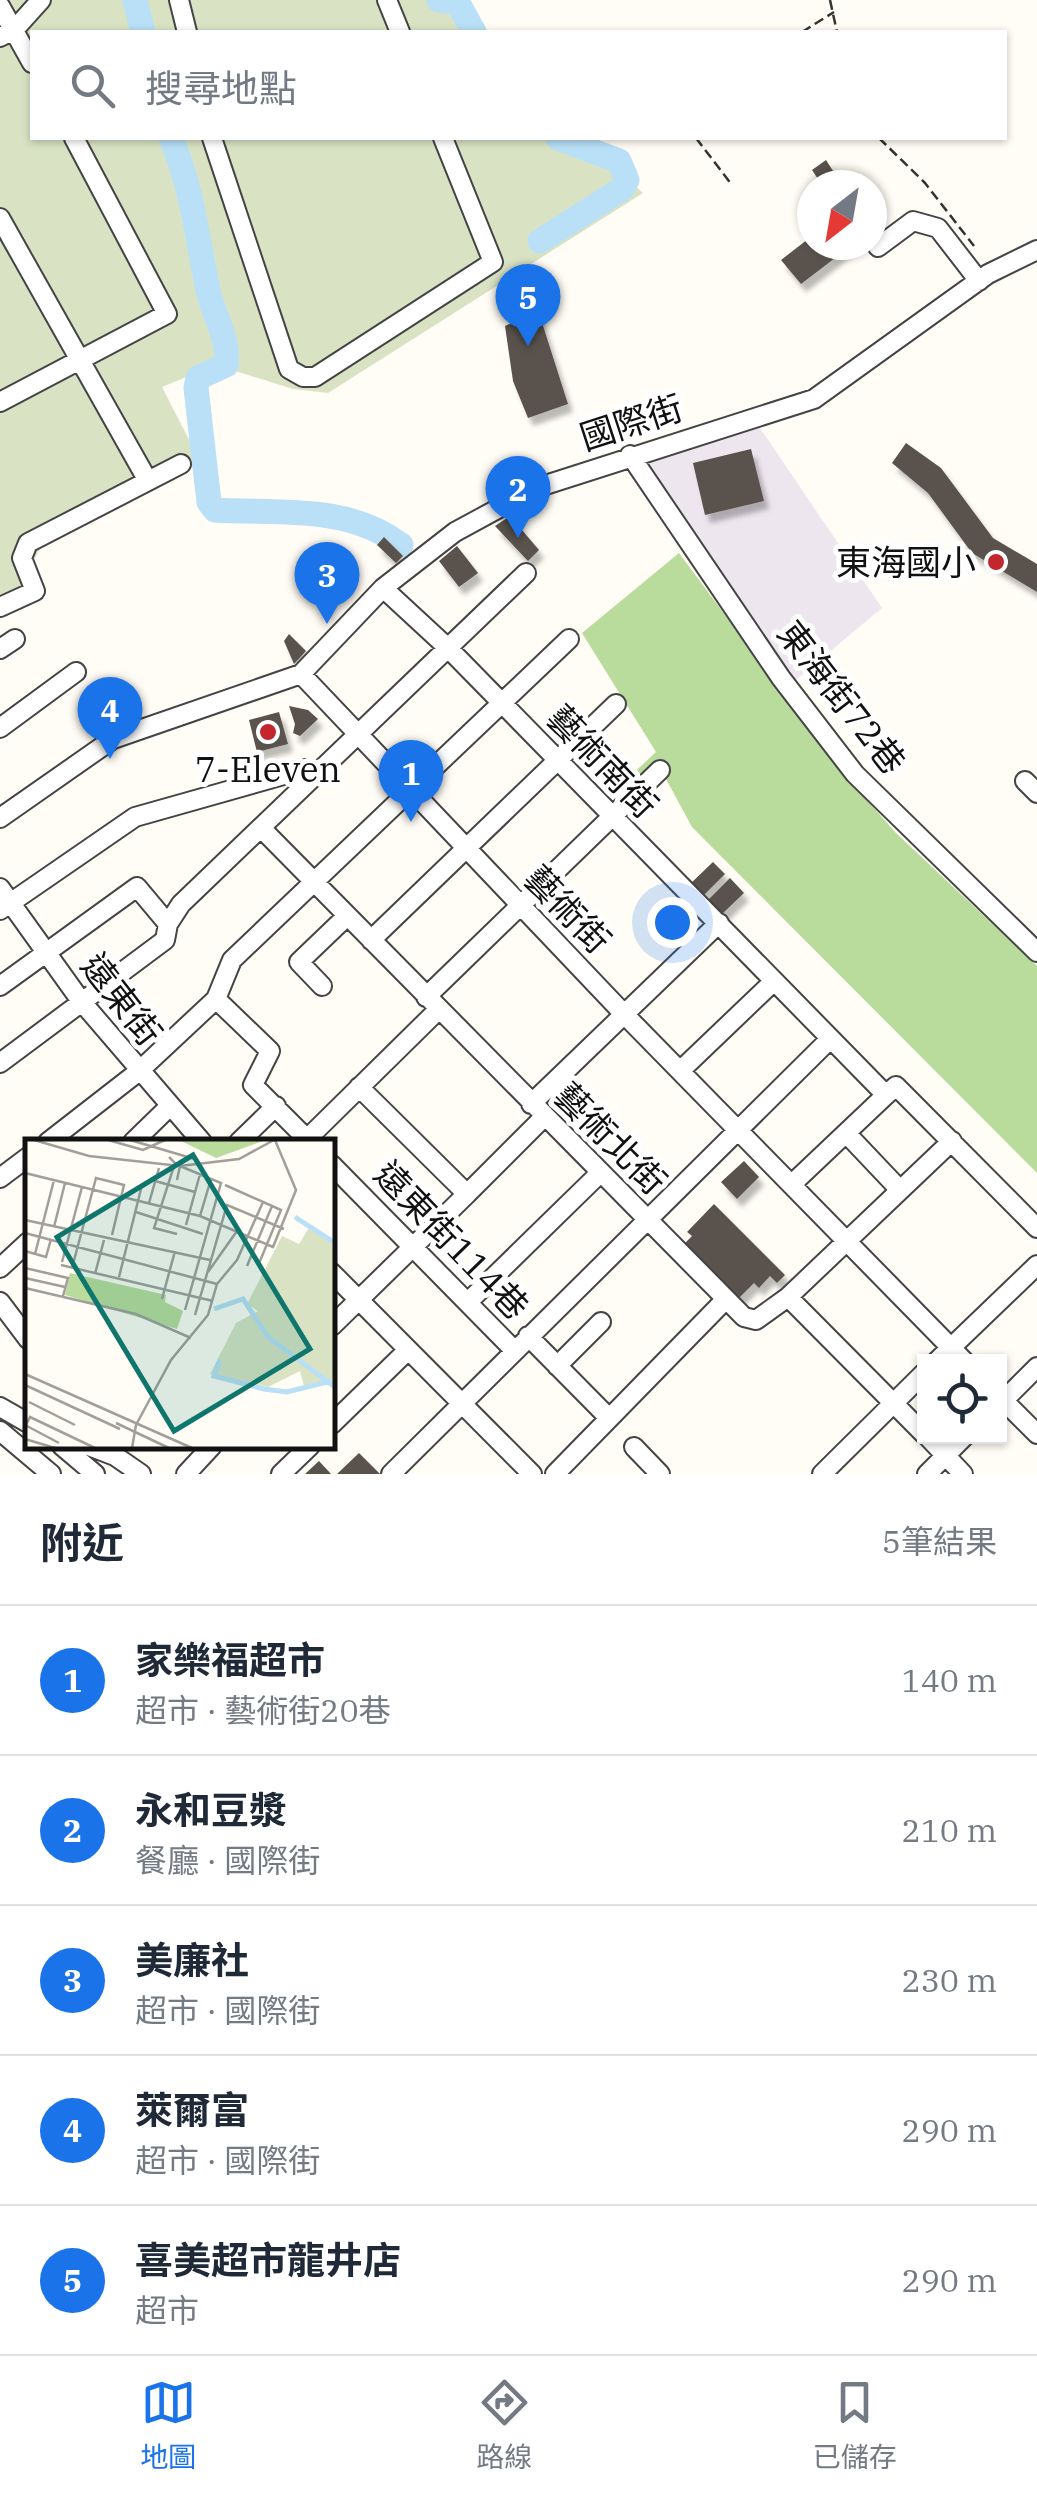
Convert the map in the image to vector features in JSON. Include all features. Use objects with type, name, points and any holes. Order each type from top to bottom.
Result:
[{"type":"street","points":[[7,33],[41,0]]},
{"type":"street","points":[[179,0],[186,30]]},
{"type":"street","points":[[386,0],[399,30]]},
{"type":"street","points":[[0,6],[7,33],[30,61]]},
{"type":"street","points":[[0,402],[166,314],[75,140]]},
{"type":"street","points":[[213,140],[290,368],[303,377],[314,376],[493,262],[444,140]]},
{"type":"street","points":[[0,218],[148,481]]},
{"type":"street","points":[[887,240],[913,221],[938,228],[979,280]]},
{"type":"street","name":"國際街","points":[[0,818],[113,739],[302,674],[383,588],[455,532],[536,488],[814,399],[979,280],[1037,250]]},
{"type":"street","name":"東海街72巷","points":[[630,455],[780,678],[855,774],[1037,952]]},
{"type":"street","points":[[0,607],[35,590],[22,558],[28,544],[181,464]]},
{"type":"street","points":[[0,1063],[167,932],[182,904],[526,574]]},
{"type":"street","name":"藝術南街","points":[[383,588],[502,703],[886,1095],[896,1086],[1037,1228]]},
{"type":"street","points":[[52,1139],[138,1072],[216,999],[232,960],[569,639]]},
{"type":"street","points":[[0,728],[76,672]]},
{"type":"street","name":"藝術街","points":[[302,674],[623,1014],[958,1354]]},
{"type":"street","points":[[371,940],[616,704]]},
{"type":"street","points":[[3,900],[135,816],[305,769],[317,776]]},
{"type":"street","points":[[309,1139],[520,905],[660,770]]},
{"type":"street","name":"藝術北街","points":[[262,829],[744,1317],[756,1320],[788,1297]]},
{"type":"street","points":[[0,986],[137,887],[167,932]]},
{"type":"street","name":"遠東街","points":[[3,900],[138,1072],[199,1139]]},
{"type":"street","points":[[322,986],[299,962],[348,916]]},
{"type":"street","points":[[335,1323],[467,1194],[623,1014],[720,923]]},
{"type":"street","points":[[680,1071],[773,982]]},
{"type":"street","points":[[216,999],[270,1051],[253,1085],[307,1139]]},
{"type":"street","points":[[609,1418],[557,1366],[521,1343],[830,1039]]},
{"type":"street","points":[[359,1088],[467,1194]]},
{"type":"street","points":[[792,1184],[886,1095]]},
{"type":"street","points":[[243,1139],[276,1106]]},
{"type":"street","points":[[135,1139],[168,1107]]},
{"type":"street","points":[[846,1133],[900,1190]]},
{"type":"street","points":[[917,1426],[788,1297],[952,1141]]},
{"type":"street","points":[[0,1178],[25,1159]]},
{"type":"street","name":"遠東街114巷","points":[[335,1168],[468,1302],[521,1343],[391,1474]]},
{"type":"street","points":[[468,1302],[599,1174]]},
{"type":"street","points":[[0,1268],[25,1245]]},
{"type":"street","points":[[944,1354],[1037,1265]]},
{"type":"street","points":[[335,1276],[532,1474]]},
{"type":"street","points":[[554,1474],[726,1300]]},
{"type":"street","points":[[0,1302],[25,1335]]},
{"type":"street","points":[[557,1366],[602,1322]]},
{"type":"street","points":[[335,1421],[408,1350]]},
{"type":"street","points":[[1007,1394],[1037,1367]]},
{"type":"street","points":[[830,1472],[917,1380]]},
{"type":"street","points":[[1007,1406],[1037,1434]]},
{"type":"street","points":[[0,1407],[25,1421]]},
{"type":"street","points":[[0,1431],[24,1445]]},
{"type":"street","points":[[935,1444],[963,1474]]},
{"type":"street","points":[[927,1474],[958,1444]]},
{"type":"street","points":[[634,1448],[660,1474]]},
{"type":"street","points":[[25,1449],[32,1474]]},
{"type":"street","points":[[28,1449],[52,1474]]},
{"type":"street","points":[[65,1449],[94,1474]]},
{"type":"street","points":[[186,1474],[209,1449]]},
{"type":"street","points":[[281,1474],[303,1449]]},
{"type":"street","points":[[116,1450],[141,1474]]},
{"type":"path","points":[[830,0],[837,30]]},
{"type":"path","points":[[805,30],[834,12]]},
{"type":"path","points":[[698,140],[732,184]]},
{"type":"path","points":[[882,140],[925,183],[974,247]]},
{"type":"shaded area","points":[[756,422],[882,608],[791,684],[643,460]]},
{"type":"green space","points":[[0,0],[444,0],[471,30],[30,30],[30,140],[584,140],[643,193],[328,393],[293,389],[216,365],[162,387],[201,463],[41,546],[32,565],[43,595],[0,616]]},
{"type":"green space","points":[[679,553],[837,766],[896,833],[1037,966],[1037,1173],[692,827],[666,779],[635,799],[625,781],[656,752],[582,633]]},
{"type":"building","points":[[826,160],[832,170],[812,170]]},
{"type":"building","points":[[797,248],[797,260],[832,260],[801,284],[781,260]]},
{"type":"building","points":[[538,310],[568,404],[528,418],[513,381],[505,326]]},
{"type":"building","points":[[906,443],[941,468],[993,538],[1037,564],[1037,592],[972,553],[928,493],[892,463]]},
{"type":"building","points":[[751,449],[764,501],[705,515],[693,463]]},
{"type":"building","points":[[510,516],[539,550],[528,561],[495,526]]},
{"type":"building","points":[[384,537],[403,556],[396,563],[377,545]]},
{"type":"building","points":[[457,546],[478,573],[459,587],[439,561]]},
{"type":"building","points":[[289,634],[306,651],[294,664],[284,641]]},
{"type":"building","points":[[289,706],[308,710],[318,719],[300,736],[293,733],[295,724]]},
{"type":"building","name":"7-Eleven","points":[[279,712],[288,744],[257,752],[249,720]]},
{"type":"building","points":[[713,862],[725,874],[702,897],[689,885]]},
{"type":"building","points":[[730,878],[744,893],[721,915],[707,901]]},
{"type":"building","points":[[744,1161],[759,1177],[737,1199],[721,1182]]},
{"type":"building","points":[[714,1204],[785,1275],[777,1283],[770,1276],[759,1288],[754,1283],[735,1302],[681,1247],[692,1236],[687,1232]]},
{"type":"building","points":[[359,1453],[380,1474],[337,1474]]},
{"type":"building","points":[[319,1461],[331,1474],[305,1474]]},
{"type":"waterway","points":[[135,0],[142,30]]},
{"type":"waterway","points":[[439,0],[458,3],[473,30]]},
{"type":"waterway","points":[[172,140],[189,194],[208,290],[227,356],[226,365],[198,378],[196,388],[209,502],[215,510],[335,517],[380,532],[401,545]]},
{"type":"waterway","points":[[540,241],[622,189],[627,180],[619,161],[563,140]]},
{"type":"place","name":"喜美超市龍井店","points":[[528,346]]},
{"type":"place","name":"永和豆漿","points":[[518,538]]},
{"type":"place","name":"東海國小","points":[[996,562]]},
{"type":"place","name":"美廉社","points":[[327,624]]},
{"type":"place","name":"7-Eleven","points":[[268,732]]},
{"type":"place","name":"萊爾富","points":[[110,759]]},
{"type":"place","name":"家樂福超市","points":[[411,822]]}]
